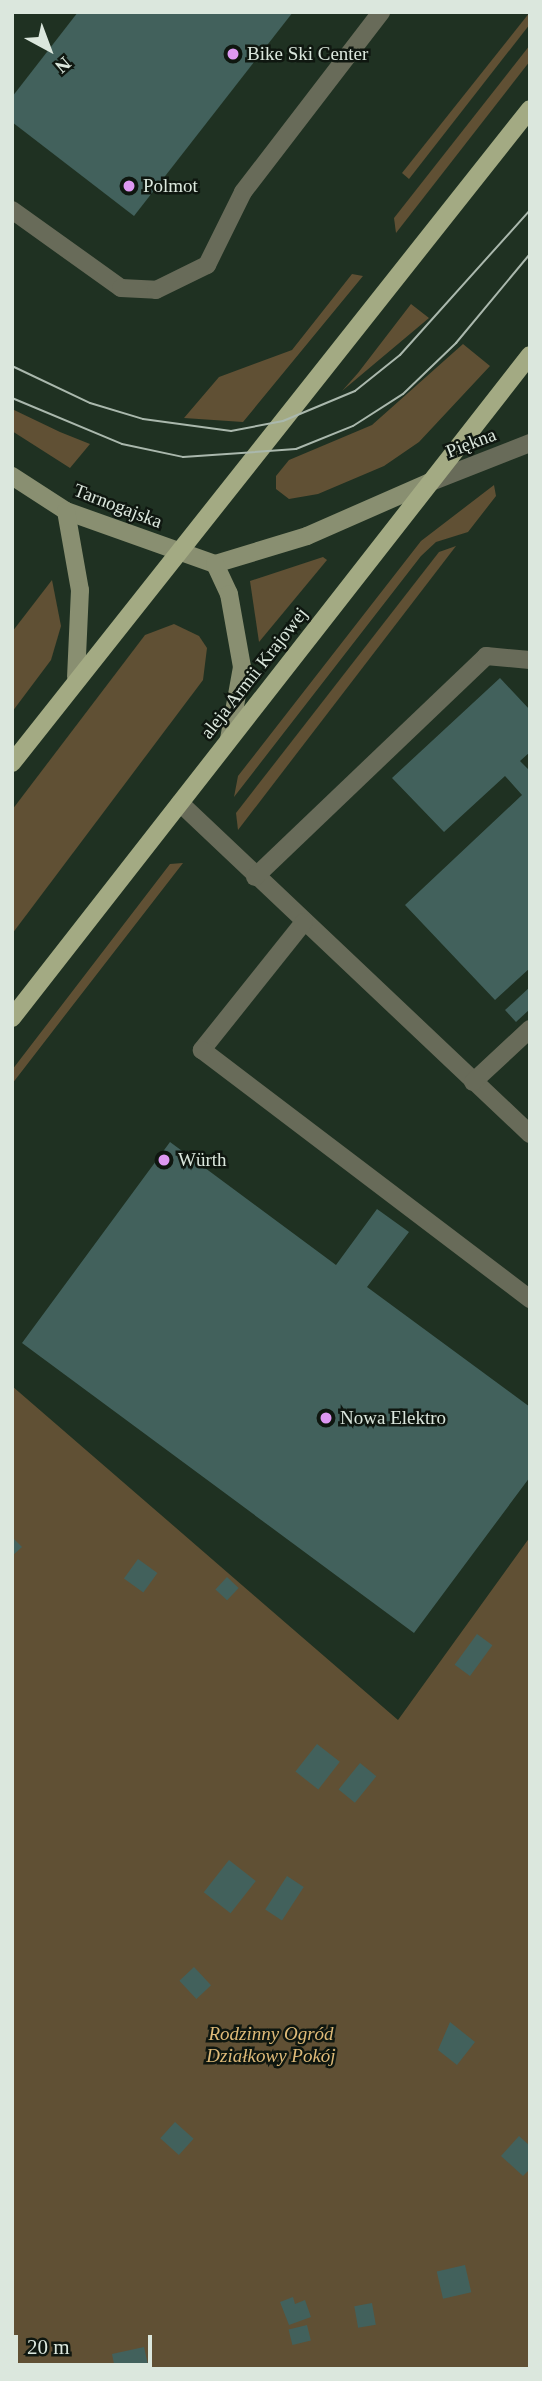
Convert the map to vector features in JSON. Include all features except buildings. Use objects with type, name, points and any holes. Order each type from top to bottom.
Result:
[{"type":"main road","points":[[12,763],[175,551],[530,109]]},
{"type":"main road","name":"aleja Armii Krajowej","points":[[12,1018],[530,355]]},
{"type":"street","points":[[12,210],[121,288],[156,290],[207,265],[243,192],[381,12]]},
{"type":"street","name":"Piękna","points":[[428,483],[530,443]]},
{"type":"street","name":"Tarnogajska","points":[[12,476],[66,511],[215,564]]},
{"type":"street","points":[[229,739],[242,667],[229,594],[215,564],[307,537],[428,483]]},
{"type":"street","points":[[66,511],[79,590],[76,677]]},
{"type":"street","points":[[255,877],[486,656],[530,660]]},
{"type":"street","points":[[180,803],[530,1135]]},
{"type":"street","points":[[304,922],[202,1050],[530,1299]]},
{"type":"street","points":[[473,1082],[530,1029]]},
{"type":"green space","points":[[530,12],[530,24],[409,179],[402,173]]},
{"type":"green space","points":[[530,45],[530,61],[396,233],[394,218]]},
{"type":"green space","points":[[352,274],[363,276],[243,422],[184,418],[219,377],[292,350]]},
{"type":"green space","points":[[411,304],[429,318],[342,391],[358,373]]},
{"type":"green space","points":[[463,344],[490,366],[419,442],[384,466],[318,494],[289,499],[276,489],[276,476],[289,460],[372,425]]},
{"type":"green space","points":[[12,409],[90,444],[70,468],[12,431]]},
{"type":"green space","points":[[494,485],[496,496],[468,532],[436,542],[421,556],[234,797],[238,776],[421,541]]},
{"type":"green space","points":[[456,546],[238,830],[236,813],[439,552]]},
{"type":"green space","points":[[323,557],[327,560],[259,642],[250,581]]},
{"type":"green space","points":[[52,580],[61,626],[51,660],[12,712],[12,632]]},
{"type":"green space","points":[[174,624],[199,636],[207,648],[203,680],[12,934],[12,810],[145,635]]},
{"type":"green space","points":[[183,863],[12,1084],[12,1070],[170,864]]},
{"type":"green space","name":"Rodzinny Ogród Działkowy Pokój","points":[[12,1386],[398,1720],[530,1537],[530,2369],[12,2369]]},
{"type":"tram line","points":[[12,366],[90,403],[143,419],[231,431],[283,421],[355,391],[400,355],[530,210]]},
{"type":"tram line","points":[[12,398],[122,444],[183,457],[296,449],[353,426],[403,394],[456,343],[530,254]]},
{"type":"place","name":"Bike Ski Center","points":[[233,54]]},
{"type":"place","name":"Polmot","points":[[129,186]]},
{"type":"place","name":"Würth","points":[[164,1160]]},
{"type":"place","name":"Nowa Elektro","points":[[326,1418]]}]
